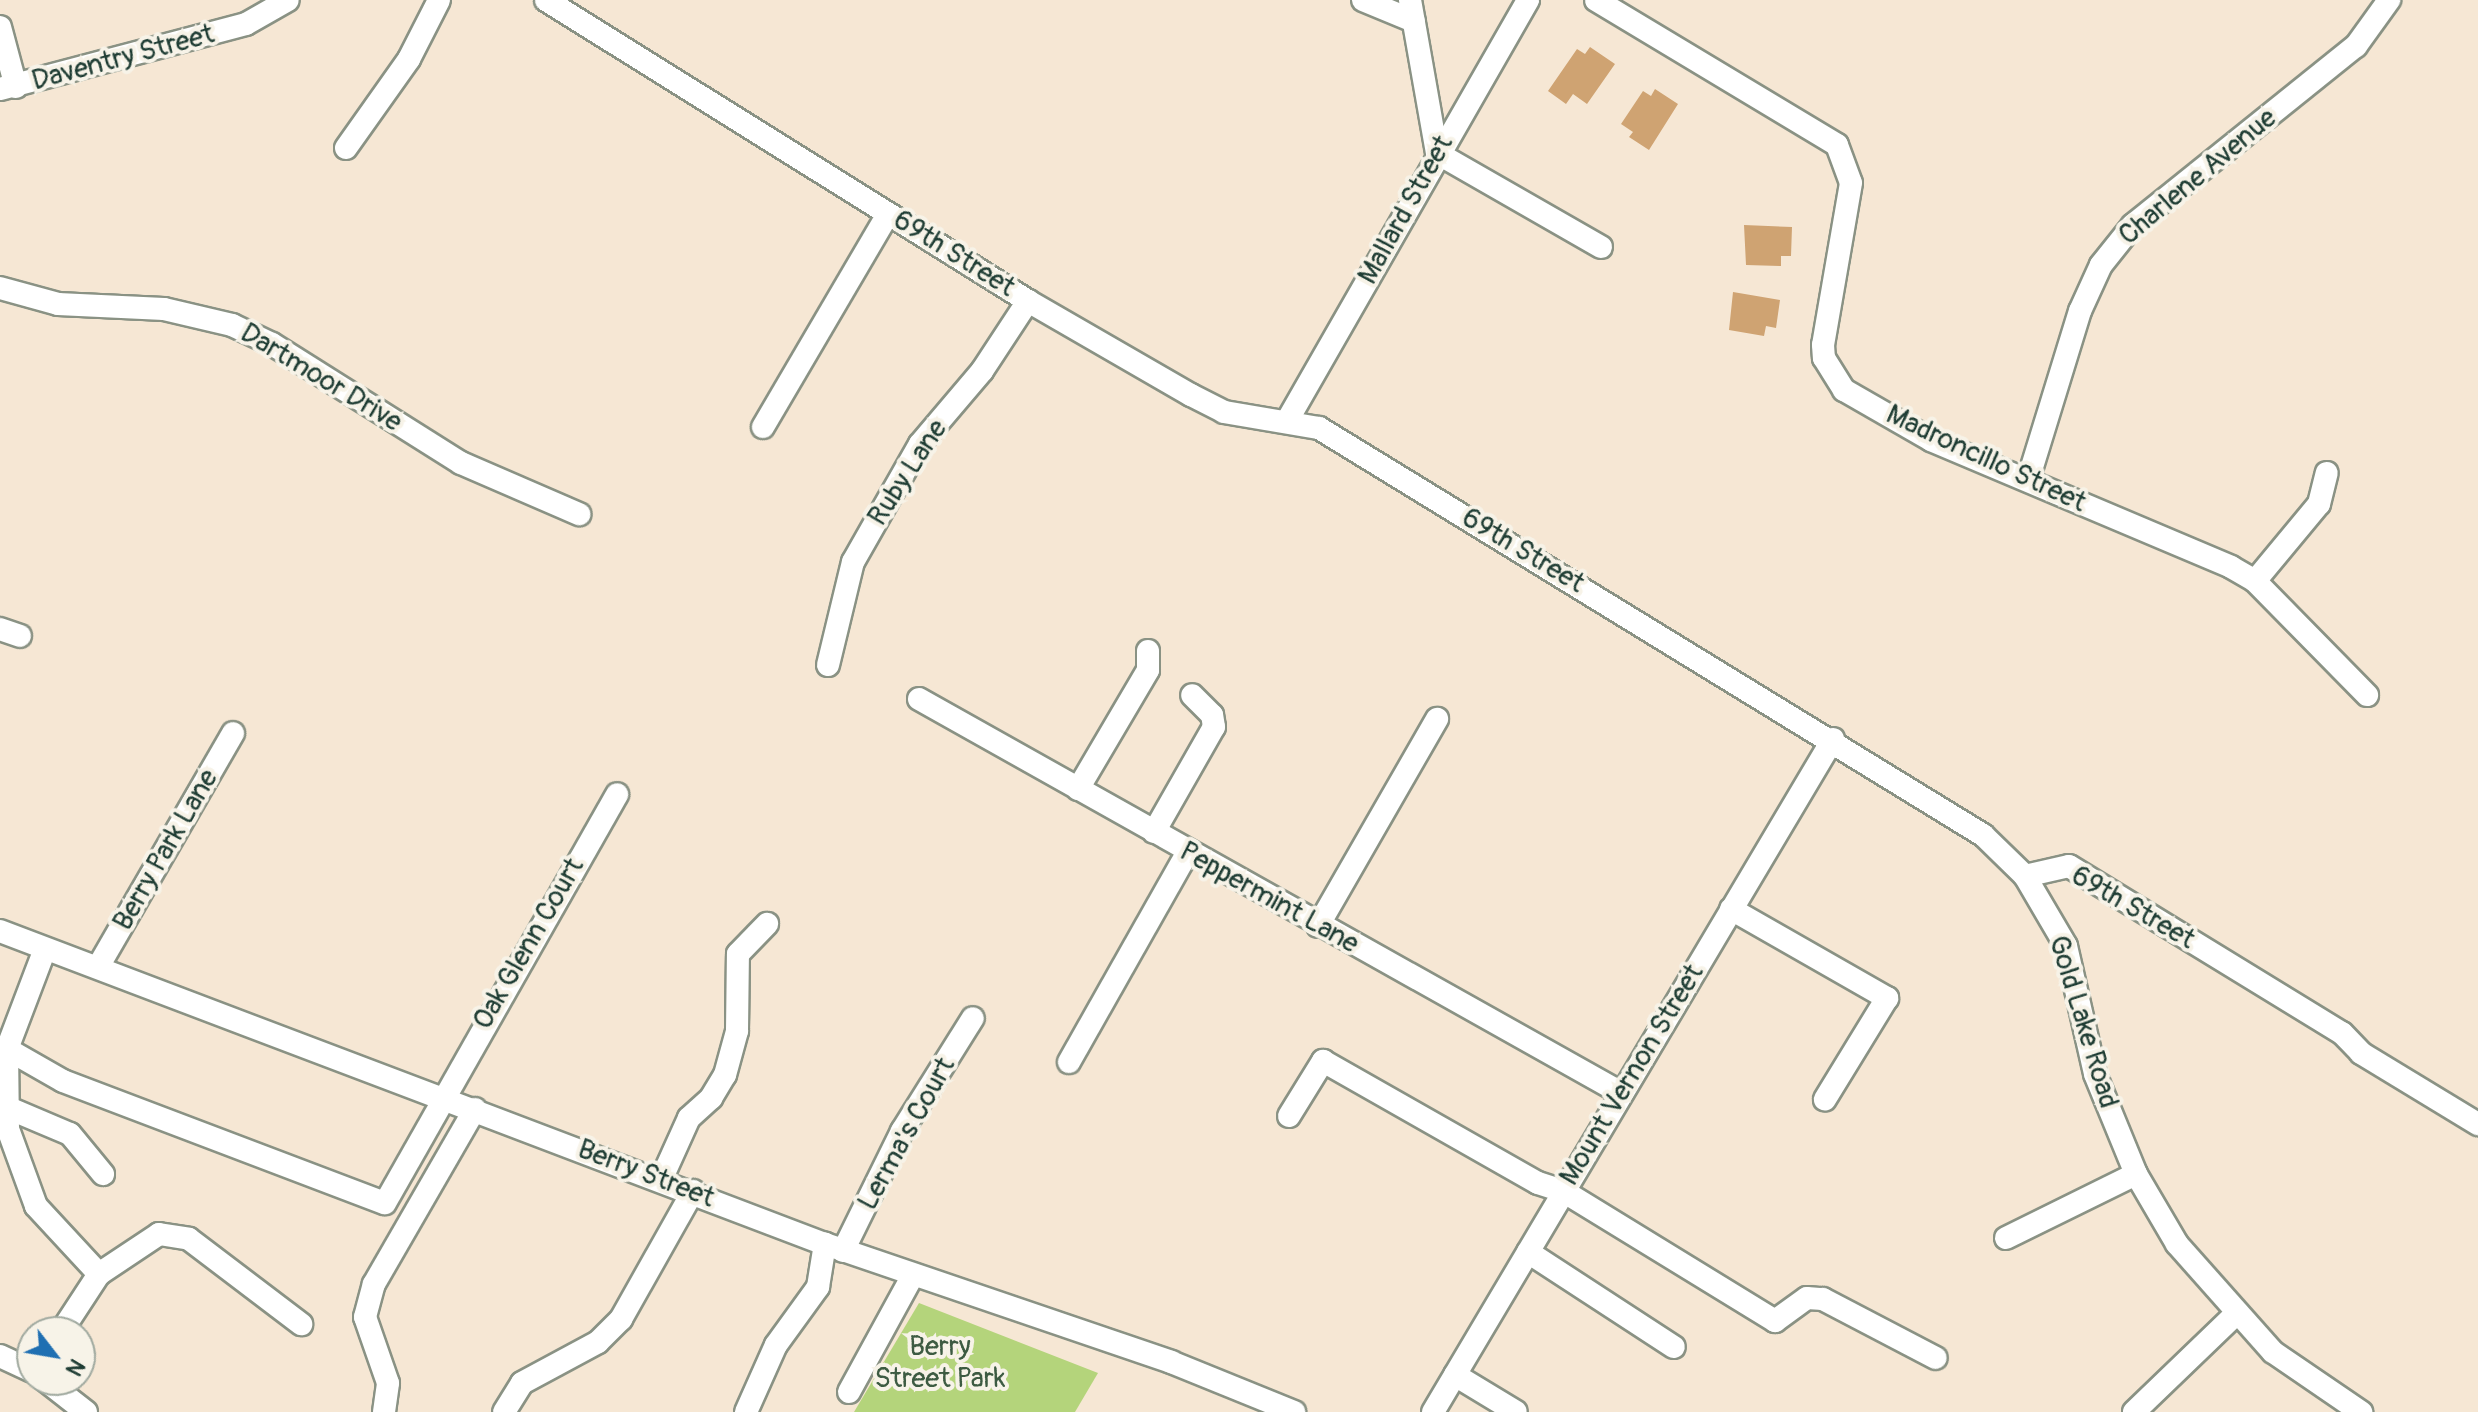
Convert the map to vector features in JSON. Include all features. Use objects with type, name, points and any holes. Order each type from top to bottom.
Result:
[{"type":"street","name":"Daventry Street","points":[[8,88],[246,24],[288,0]]},
{"type":"street","points":[[346,148],[409,59],[439,0]]},
{"type":"street","name":"69th Street","points":[[546,0],[1028,301],[1224,412],[1319,428],[1833,739],[1983,835],[2025,876],[2069,866],[2342,1033],[2361,1053],[2478,1124]]},
{"type":"street","points":[[1363,0],[1412,10],[1437,153],[1601,247]]},
{"type":"street","name":"Mallard Street","points":[[1287,421],[1437,153],[1528,0]]},
{"type":"street","name":"Madroncillo Street","points":[[1596,0],[1837,145],[1851,183],[1824,358],[1844,390],[1931,440],[2255,581],[2367,695]]},
{"type":"street","name":"Charlene Avenue","points":[[2028,480],[2080,311],[2101,265],[2133,225],[2356,46],[2389,0]]},
{"type":"street","points":[[0,27],[8,88]]},
{"type":"street","points":[[763,427],[888,214]]},
{"type":"street","name":"Dartmoor Drive","points":[[0,288],[58,304],[164,309],[232,325],[461,463],[579,514]]},
{"type":"street","name":"Ruby Lane","points":[[828,665],[853,562],[920,444],[982,371],[1028,301]]},
{"type":"street","points":[[2255,581],[2319,504],[2327,473]]},
{"type":"street","points":[[1078,789],[1148,670],[1148,651]]},
{"type":"street","points":[[1154,832],[1214,727],[1212,715],[1192,695]]},
{"type":"street","name":"Peppermint Lane","points":[[919,699],[1318,926],[1621,1093]]},
{"type":"street","points":[[1318,926],[1437,719]]},
{"type":"street","name":"Berry Park Lane","points":[[98,967],[233,733]]},
{"type":"street","name":"Mount Vernon Street","points":[[1433,1412],[1833,739]]},
{"type":"street","name":"Oak Glenn Court","points":[[7,1049],[63,1081],[385,1203],[447,1098],[460,1063],[617,794]]},
{"type":"street","points":[[1069,1062],[1188,852]]},
{"type":"street","name":"Gold Lake Road","points":[[2025,876],[2066,946],[2095,1074],[2136,1174],[2177,1244],[2236,1314],[2283,1360],[2361,1412]]},
{"type":"street","points":[[1731,909],[1887,998],[1825,1099]]},
{"type":"street","points":[[661,1180],[689,1118],[711,1098],[725,1075],[737,1031],[738,954],[767,924]]},
{"type":"street","name":"Berry Street","points":[[0,931],[693,1191],[834,1247],[1171,1362],[1294,1412]]},
{"type":"street","points":[[45,949],[7,1049],[6,1107],[16,1165],[36,1206],[99,1274]]},
{"type":"street","name":"Lerma's Court","points":[[834,1247],[973,1018]]},
{"type":"street","points":[[1289,1116],[1323,1061],[1538,1183],[1563,1191],[1775,1321],[1807,1298],[1823,1299],[1936,1358]]},
{"type":"street","points":[[6,1107],[70,1134],[103,1174]]},
{"type":"street","points":[[384,1412],[388,1383],[365,1317],[374,1284],[475,1109]]},
{"type":"street","points":[[2006,1238],[2136,1174]]},
{"type":"street","points":[[504,1412],[522,1383],[598,1342],[621,1319],[693,1191]]},
{"type":"street","points":[[71,1316],[99,1274],[159,1234],[189,1239],[301,1324]]},
{"type":"street","points":[[746,1412],[776,1345],[818,1287],[834,1247]]},
{"type":"street","points":[[1528,1252],[1674,1347]]},
{"type":"street","points":[[849,1392],[913,1275]]},
{"type":"street","points":[[2134,1412],[2236,1314]]},
{"type":"street","points":[[1455,1375],[1516,1412]]},
{"type":"street","points":[[66,1396],[86,1412]]},
{"type":"green space","name":"Berry Street Park","points":[[919,1303],[1098,1373],[1075,1412],[854,1412]]},
{"type":"building","points":[[1590,47],[1615,64],[1587,104],[1573,94],[1566,104],[1548,91],[1577,49],[1585,54]]},
{"type":"building","points":[[1655,89],[1678,104],[1649,150],[1629,137],[1633,132],[1621,124],[1643,91],[1651,96]]},
{"type":"building","points":[[1744,225],[1792,227],[1791,256],[1781,256],[1781,266],[1746,265]]},
{"type":"building","points":[[1733,292],[1780,300],[1776,328],[1766,326],[1764,336],[1729,330]]}]
